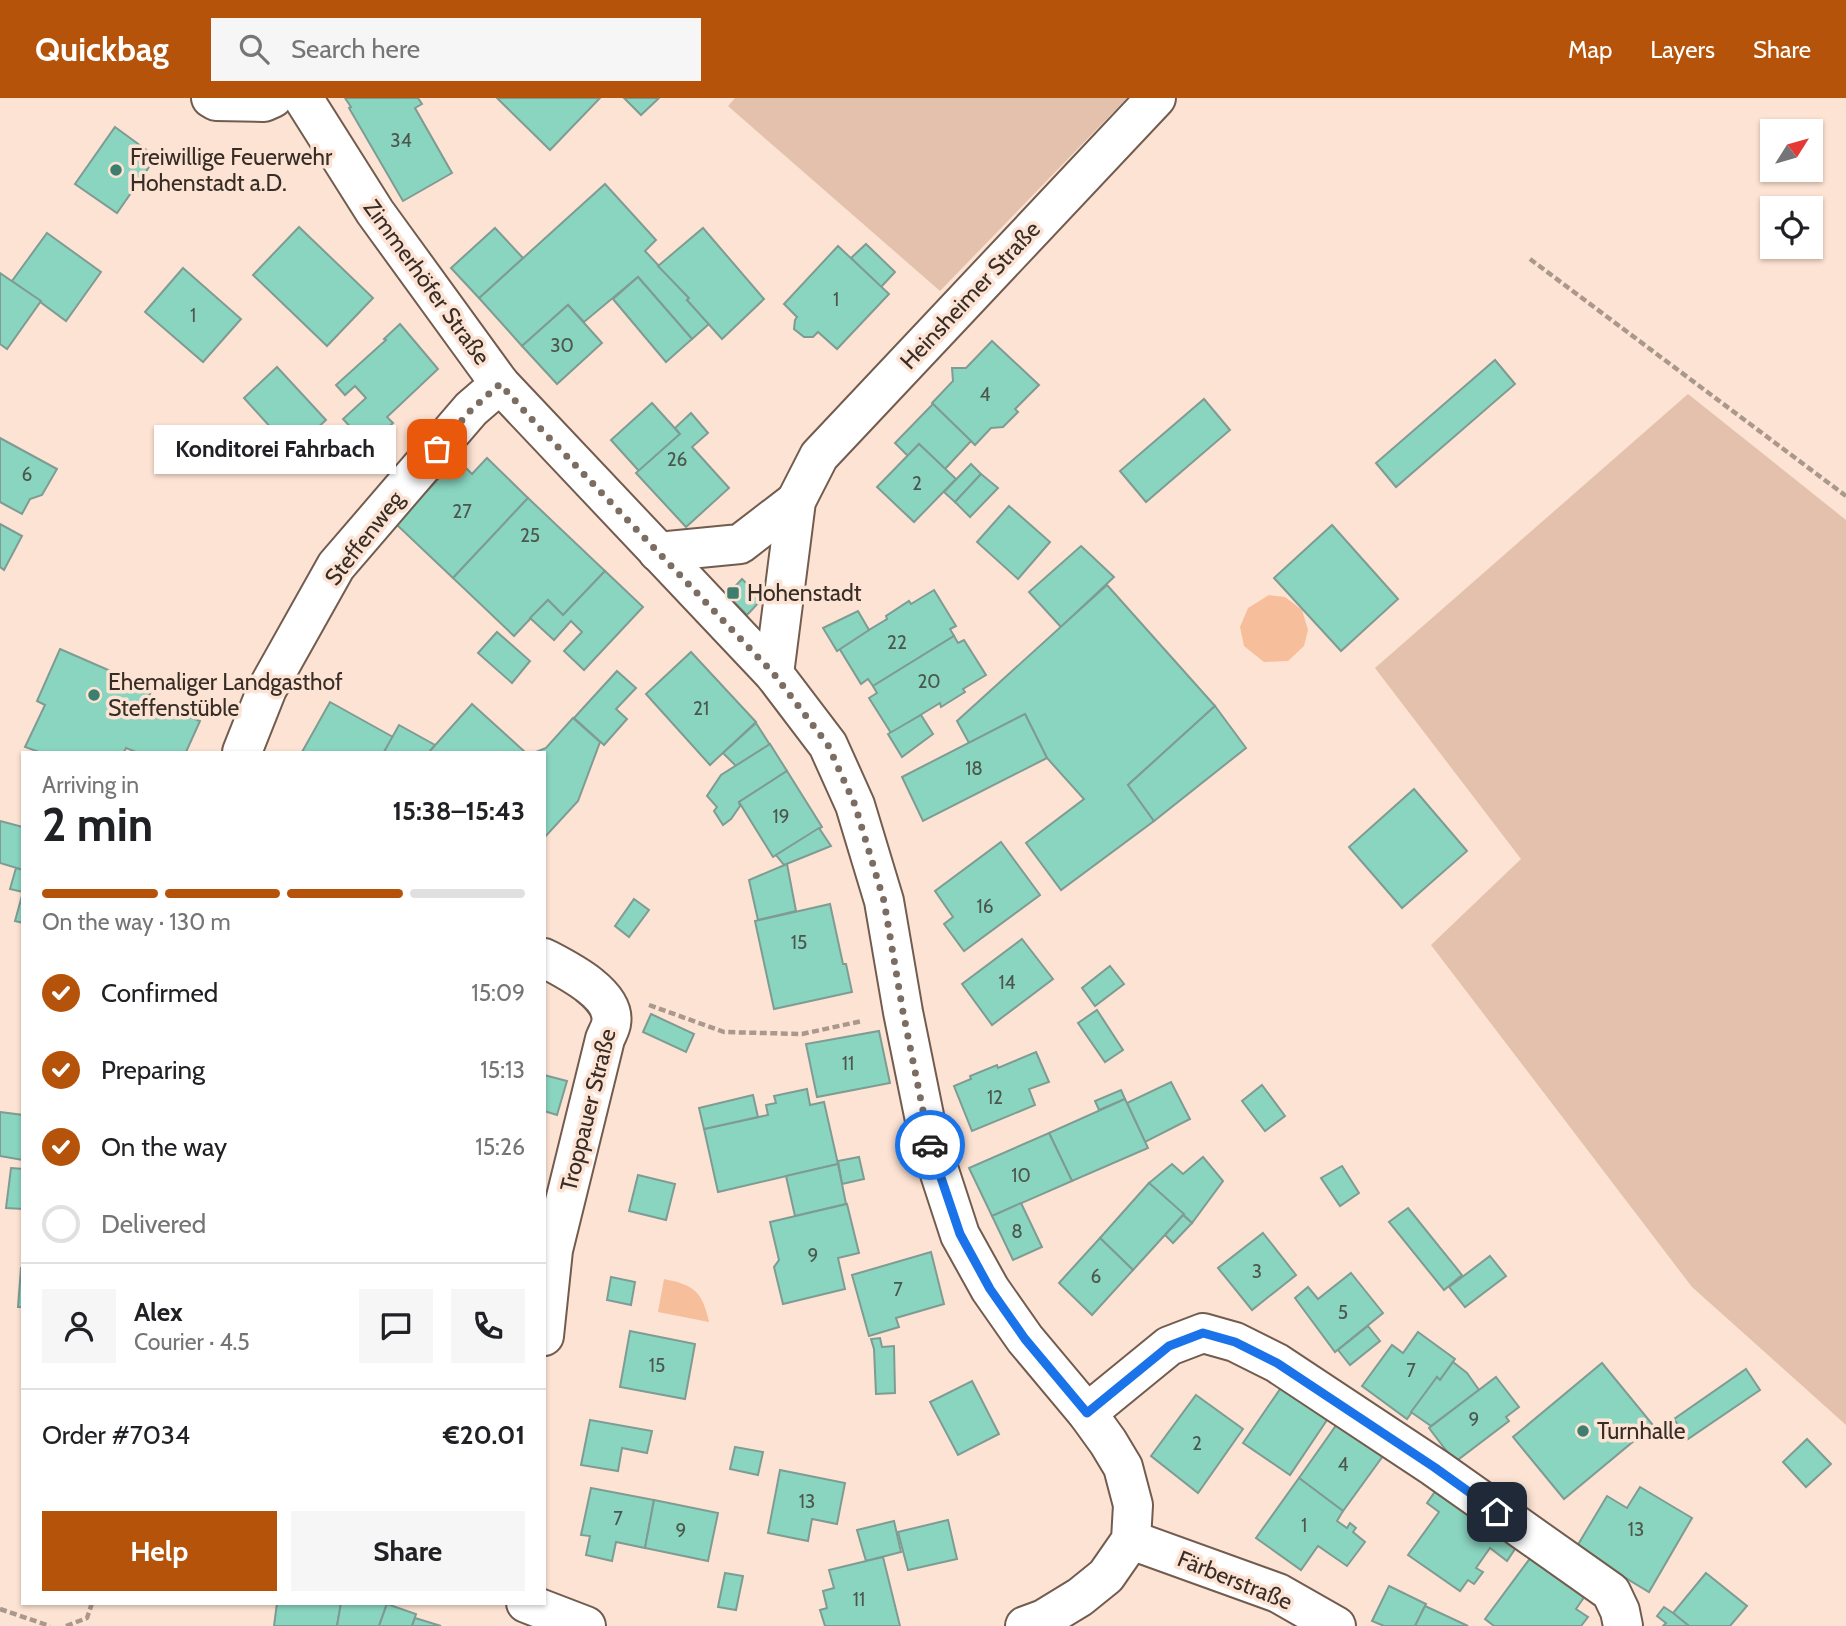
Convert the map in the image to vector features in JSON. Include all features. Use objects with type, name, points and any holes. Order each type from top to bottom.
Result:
[{"type":"street","points":[[211,98],[216,101],[264,102],[273,98]]},
{"type":"street","name":"Zimmerhöfer Straße","points":[[303,98],[375,212],[500,384],[774,674],[828,745],[855,805],[884,901],[929,1140],[960,1234],[990,1289],[1025,1339],[1087,1413],[1123,1467],[1133,1505],[1131,1540]]},
{"type":"street","name":"Heinsheimer Straße","points":[[774,674],[796,501],[819,456],[1156,98]]},
{"type":"street","name":"Steffenweg","points":[[242,751],[267,689],[335,566],[471,410],[500,384]]},
{"type":"street","name":"Heinsheimer Straße","points":[[658,552],[740,544],[796,501]]},
{"type":"street","name":"Troppauer Straße","points":[[546,959],[583,979],[607,1003],[612,1022],[605,1039],[553,1250],[546,1316]]},
{"type":"street","points":[[1087,1413],[1169,1346],[1203,1333],[1235,1342],[1277,1363],[1434,1467],[1611,1592],[1620,1611],[1623,1626]]},
{"type":"street","points":[[1025,1626],[1044,1619],[1080,1597],[1106,1576],[1131,1540]]},
{"type":"street","name":"Färberstraße","points":[[1131,1540],[1279,1593],[1336,1626]]},
{"type":"street","points":[[532,1605],[586,1626]]},
{"type":"path","points":[[1530,259],[1846,496]]},
{"type":"path","points":[[607,1003],[639,1002],[724,1032],[802,1034],[903,1012]]},
{"type":"path","points":[[66,1626],[87,1618],[91,1605]]},
{"type":"path","points":[[0,1609],[50,1626]]},
{"type":"shaded area","points":[[735,98],[1127,98],[940,291],[728,106]]},
{"type":"shaded area","points":[[1688,394],[1846,520],[1846,1425],[1692,1287],[1431,945],[1521,859],[1375,668]]},
{"type":"shaded area","points":[[1269,595],[1285,597],[1302,610],[1308,630],[1304,646],[1288,661],[1264,662],[1244,646],[1240,627],[1248,608]]},
{"type":"shaded area","points":[[664,1279],[683,1284],[695,1291],[700,1296],[709,1322],[658,1312]]},
{"type":"building","points":[[345,98],[418,98],[422,104],[415,108],[452,173],[403,201]]},
{"type":"building","points":[[497,98],[600,98],[550,150]]},
{"type":"building","points":[[624,98],[659,98],[641,115]]},
{"type":"building","name":"Freiwillige Feuerwehr Hohenstadt a.D.","points":[[115,127],[156,157],[117,213],[75,184]]},
{"type":"building","points":[[605,184],[656,240],[645,251],[689,298],[687,300],[709,324],[692,339],[638,277],[584,322],[568,305],[522,346],[479,298]]},
{"type":"building","points":[[299,227],[373,298],[327,346],[253,275]]},
{"type":"building","points":[[495,228],[523,258],[479,298],[451,268]]},
{"type":"building","points":[[703,228],[764,299],[722,339],[687,300],[689,298],[658,266]]},
{"type":"building","points":[[47,233],[101,272],[66,321],[12,281]]},
{"type":"building","points":[[866,244],[895,272],[881,287],[851,258]]},
{"type":"building","points":[[838,246],[889,294],[837,349],[818,332],[813,337],[804,337],[794,329],[797,317],[784,304]]},
{"type":"building","points":[[183,268],[241,319],[203,362],[145,312]]},
{"type":"building","points":[[0,273],[41,301],[7,349],[0,344]]},
{"type":"building","points":[[638,277],[692,339],[666,362],[613,299]]},
{"type":"building","points":[[568,305],[602,343],[557,384],[522,346]]},
{"type":"building","points":[[400,324],[438,369],[387,417],[393,423],[368,446],[343,419],[366,398],[355,386],[345,395],[336,385]]},
{"type":"building","points":[[992,341],[1039,385],[1015,409],[1018,412],[1003,427],[991,428],[975,445],[932,403],[953,381],[952,368],[966,368]]},
{"type":"building","points":[[1495,360],[1515,384],[1396,487],[1376,463]]},
{"type":"building","points":[[277,367],[326,420],[292,451],[244,398]]},
{"type":"building","points":[[1204,399],[1230,430],[1146,502],[1120,471]]},
{"type":"building","points":[[652,403],[680,434],[639,471],[611,440]]},
{"type":"building","points":[[933,404],[971,441],[945,469],[919,444],[908,456],[895,443]]},
{"type":"building","points":[[691,413],[708,433],[692,447],[729,488],[686,527],[636,473],[680,434],[675,428]]},
{"type":"building","points":[[0,438],[57,469],[42,495],[30,499],[22,514],[0,502]]},
{"type":"building","points":[[919,444],[956,479],[914,522],[877,487]]},
{"type":"building","points":[[487,458],[528,498],[453,578],[396,524],[457,459],[472,474]]},
{"type":"building","points":[[971,464],[981,474],[955,502],[944,492]]},
{"type":"building","points":[[981,474],[998,488],[970,517],[955,502]]},
{"type":"building","points":[[528,498],[605,571],[563,615],[548,600],[514,636],[453,578]]},
{"type":"building","points":[[1009,506],[1050,542],[1018,579],[977,542]]},
{"type":"building","points":[[0,524],[22,536],[4,570],[0,567]]},
{"type":"building","points":[[1332,525],[1398,599],[1341,651],[1274,578]]},
{"type":"building","points":[[1081,546],[1114,577],[1061,627],[1029,592]]},
{"type":"building","points":[[605,571],[643,607],[584,670],[564,651],[582,632],[571,621],[554,640],[530,618],[548,600],[563,615]]},
{"type":"building","points":[[742,579],[762,599],[747,615],[727,595]]},
{"type":"building","points":[[1107,585],[1215,706],[1128,785],[1154,821],[1061,890],[1026,843],[1084,799],[1047,758],[1025,714],[969,743],[957,721]]},
{"type":"building","points":[[934,590],[956,626],[950,629],[954,636],[873,686],[868,679],[861,684],[839,648],[887,619],[886,616],[909,601],[911,604]]},
{"type":"building","points":[[858,611],[869,630],[837,651],[823,628]]},
{"type":"building","points":[[497,632],[530,661],[512,683],[478,653]]},
{"type":"building","points":[[954,636],[958,643],[964,640],[986,675],[941,707],[940,703],[891,733],[869,698],[877,693],[873,686]]},
{"type":"building","name":"Ehemaliger Landgasthof Steffenstüble","points":[[60,649],[152,689],[146,703],[182,718],[184,715],[200,721],[186,751],[134,751],[126,748],[124,751],[36,751],[25,747],[45,705],[37,701]]},
{"type":"building","points":[[691,652],[756,722],[710,765],[646,694]]},
{"type":"building","points":[[617,671],[636,688],[616,709],[627,719],[604,745],[574,718]]},
{"type":"building","points":[[330,702],[393,737],[385,751],[303,751]]},
{"type":"building","points":[[472,704],[524,751],[430,751]]},
{"type":"building","points":[[1215,706],[1246,748],[1154,821],[1128,785]]},
{"type":"building","points":[[1025,714],[1047,758],[923,821],[902,777]]},
{"type":"building","points":[[921,715],[933,734],[902,757],[888,734]]},
{"type":"building","points":[[573,718],[600,742],[578,801],[546,836],[546,751],[538,751],[546,748]]},
{"type":"building","points":[[756,723],[770,745],[736,766],[723,753]]},
{"type":"building","points":[[399,725],[435,745],[430,751],[385,751]]},
{"type":"building","points":[[770,744],[787,771],[739,802],[740,806],[731,819],[723,825],[714,811],[717,807],[707,796],[721,775]]},
{"type":"building","points":[[787,771],[822,827],[773,857],[739,802]]},
{"type":"building","points":[[1414,789],[1467,851],[1402,908],[1349,847]]},
{"type":"building","points":[[0,821],[21,826],[21,869],[0,863]]},
{"type":"building","points":[[819,828],[831,846],[784,865],[776,855]]},
{"type":"building","points":[[1001,842],[1040,895],[964,951],[944,924],[953,917],[935,891]]},
{"type":"building","points":[[787,864],[796,911],[758,920],[749,880]]},
{"type":"building","points":[[16,868],[21,869],[21,892],[10,889]]},
{"type":"building","points":[[21,899],[21,922],[15,921]]},
{"type":"building","points":[[634,899],[649,910],[629,937],[615,926]]},
{"type":"building","points":[[830,904],[852,992],[774,1009],[755,921]]},
{"type":"building","points":[[1022,939],[1053,979],[992,1025],[962,984]]},
{"type":"building","points":[[1110,966],[1124,984],[1095,1006],[1082,988]]},
{"type":"building","points":[[1097,1010],[1123,1050],[1105,1062],[1078,1023]]},
{"type":"building","points":[[651,1014],[694,1034],[686,1052],[643,1032]]},
{"type":"building","points":[[879,1031],[890,1083],[817,1097],[806,1044]]},
{"type":"building","points":[[1036,1052],[1049,1082],[1029,1089],[1035,1105],[972,1131],[954,1086],[971,1079],[970,1076]]},
{"type":"building","points":[[546,1076],[567,1081],[557,1115],[546,1112]]},
{"type":"building","points":[[1171,1082],[1190,1119],[1145,1142],[1127,1103]]},
{"type":"building","points":[[1262,1085],[1285,1116],[1265,1131],[1242,1101]]},
{"type":"building","points":[[807,1089],[810,1105],[824,1102],[838,1164],[718,1192],[704,1129],[768,1115],[766,1105],[776,1103],[774,1096]]},
{"type":"building","points":[[1121,1090],[1125,1099],[1099,1110],[1095,1101]]},
{"type":"building","points":[[753,1095],[758,1117],[704,1129],[699,1108]]},
{"type":"building","points":[[1125,1099],[1148,1148],[1072,1181],[1049,1133]]},
{"type":"building","points":[[0,1112],[21,1115],[21,1160],[0,1156]]},
{"type":"building","points":[[1049,1133],[1072,1181],[992,1216],[969,1168]]},
{"type":"building","points":[[859,1157],[864,1179],[842,1184],[838,1161]]},
{"type":"building","points":[[1203,1157],[1223,1181],[1192,1223],[1149,1183],[1172,1164],[1183,1174]]},
{"type":"building","points":[[838,1164],[846,1204],[795,1216],[786,1176]]},
{"type":"building","points":[[1342,1166],[1359,1193],[1340,1206],[1321,1178]]},
{"type":"building","points":[[11,1168],[21,1169],[21,1209],[6,1208]]},
{"type":"building","points":[[638,1175],[675,1184],[666,1220],[629,1211]]},
{"type":"building","points":[[1149,1183],[1184,1214],[1133,1270],[1100,1238]]},
{"type":"building","points":[[1021,1203],[1042,1247],[1013,1260],[992,1216]]},
{"type":"building","points":[[847,1204],[859,1253],[838,1258],[845,1289],[783,1304],[774,1267],[779,1260],[770,1222]]},
{"type":"building","points":[[1408,1208],[1462,1275],[1444,1290],[1389,1222]]},
{"type":"building","points":[[1183,1215],[1192,1223],[1173,1243],[1165,1235]]},
{"type":"building","points":[[1263,1233],[1296,1275],[1252,1310],[1218,1268]]},
{"type":"building","points":[[1100,1238],[1133,1270],[1092,1315],[1059,1283]]},
{"type":"building","points":[[931,1252],[944,1304],[896,1318],[899,1327],[869,1336],[852,1275]]},
{"type":"building","points":[[1490,1256],[1506,1276],[1465,1307],[1449,1287]]},
{"type":"building","points":[[21,1268],[21,1307],[18,1307]]},
{"type":"building","points":[[1351,1273],[1383,1313],[1335,1352],[1295,1298],[1308,1287],[1318,1299]]},
{"type":"building","points":[[611,1277],[635,1282],[631,1305],[607,1300]]},
{"type":"building","points":[[1368,1326],[1380,1341],[1350,1365],[1338,1350]]},
{"type":"building","points":[[630,1331],[695,1344],[685,1399],[620,1387]]},
{"type":"building","points":[[1418,1332],[1455,1359],[1440,1380],[1437,1377],[1407,1419],[1362,1386],[1392,1345],[1403,1353]]},
{"type":"building","points":[[880,1338],[882,1347],[894,1346],[895,1393],[876,1394],[871,1339]]},
{"type":"building","points":[[1453,1362],[1467,1373],[1479,1390],[1431,1426],[1411,1412],[1437,1377],[1440,1380]]},
{"type":"building","name":"Turnhalle","points":[[1602,1363],[1653,1425],[1564,1499],[1513,1437]]},
{"type":"building","points":[[1746,1369],[1760,1390],[1688,1439],[1674,1419]]},
{"type":"building","points":[[1496,1377],[1519,1407],[1506,1417],[1509,1421],[1455,1462],[1429,1428]]},
{"type":"building","points":[[1287,1379],[1333,1411],[1290,1475],[1243,1443]]},
{"type":"building","points":[[972,1381],[999,1434],[958,1455],[930,1402]]},
{"type":"building","points":[[1196,1395],[1243,1429],[1198,1493],[1151,1456]]},
{"type":"building","points":[[1342,1417],[1388,1449],[1343,1511],[1299,1478]]},
{"type":"building","points":[[590,1420],[652,1431],[647,1453],[622,1448],[618,1471],[581,1465]]},
{"type":"building","points":[[1807,1439],[1831,1464],[1806,1487],[1783,1462]]},
{"type":"building","points":[[735,1447],[763,1452],[758,1475],[730,1469]]},
{"type":"building","points":[[780,1470],[845,1483],[837,1524],[812,1519],[808,1541],[768,1533]]},
{"type":"building","points":[[1299,1478],[1343,1511],[1337,1521],[1347,1528],[1350,1523],[1356,1528],[1353,1532],[1365,1542],[1347,1566],[1318,1546],[1301,1570],[1256,1538]]},
{"type":"building","points":[[1439,1486],[1519,1543],[1507,1561],[1490,1548],[1476,1568],[1483,1572],[1474,1584],[1468,1580],[1460,1591],[1408,1555],[1439,1512],[1427,1503]]},
{"type":"building","points":[[1640,1487],[1692,1518],[1649,1592],[1576,1548],[1607,1496],[1627,1508]]},
{"type":"building","points":[[591,1488],[654,1500],[645,1548],[616,1542],[612,1561],[586,1555],[590,1536],[581,1535]]},
{"type":"building","points":[[654,1500],[718,1513],[708,1561],[645,1548]]},
{"type":"building","points":[[948,1520],[957,1559],[908,1570],[898,1532]]},
{"type":"building","points":[[894,1521],[901,1552],[866,1561],[857,1530]]},
{"type":"building","points":[[1534,1553],[1587,1593],[1576,1609],[1588,1617],[1581,1626],[1494,1626],[1485,1619]]},
{"type":"building","points":[[883,1557],[900,1626],[825,1626],[820,1610],[827,1608],[823,1591],[834,1588],[829,1570]]},
{"type":"building","points":[[725,1573],[743,1576],[736,1610],[718,1607]]},
{"type":"building","points":[[1706,1573],[1747,1606],[1730,1626],[1689,1626],[1673,1613]]},
{"type":"building","points":[[1389,1586],[1426,1604],[1415,1626],[1384,1626],[1372,1621]]},
{"type":"building","points":[[277,1605],[341,1605],[337,1626],[274,1626]]},
{"type":"building","points":[[341,1605],[386,1605],[379,1626],[337,1626]]},
{"type":"building","points":[[387,1605],[416,1614],[412,1626],[379,1626]]},
{"type":"building","points":[[1425,1606],[1468,1626],[1415,1626]]},
{"type":"building","points":[[1664,1607],[1689,1626],[1663,1626],[1666,1623],[1657,1616]]},
{"type":"building","points":[[415,1618],[441,1626],[412,1626]]},
{"type":"way so far","points":[[437,449],[471,410],[500,384],[774,674],[828,745],[855,805],[884,901],[930,1145]]},
{"type":"place","name":"Freiwillige Feuerwehr Hohenstadt a.D.","points":[[116,170]]},
{"type":"place","name":"Konditorei Fahrbach","points":[[437,449]]},
{"type":"place","name":"Hohenstadt","points":[[733,593]]},
{"type":"place","name":"Ehemaliger Landgasthof Steffenstüble","points":[[94,695]]},
{"type":"place","name":"Turnhalle","points":[[1583,1431]]},
{"type":"route","points":[[930,1145],[960,1234],[990,1289],[1025,1339],[1087,1413],[1169,1346],[1203,1333],[1235,1342],[1277,1363],[1497,1512]]}]
